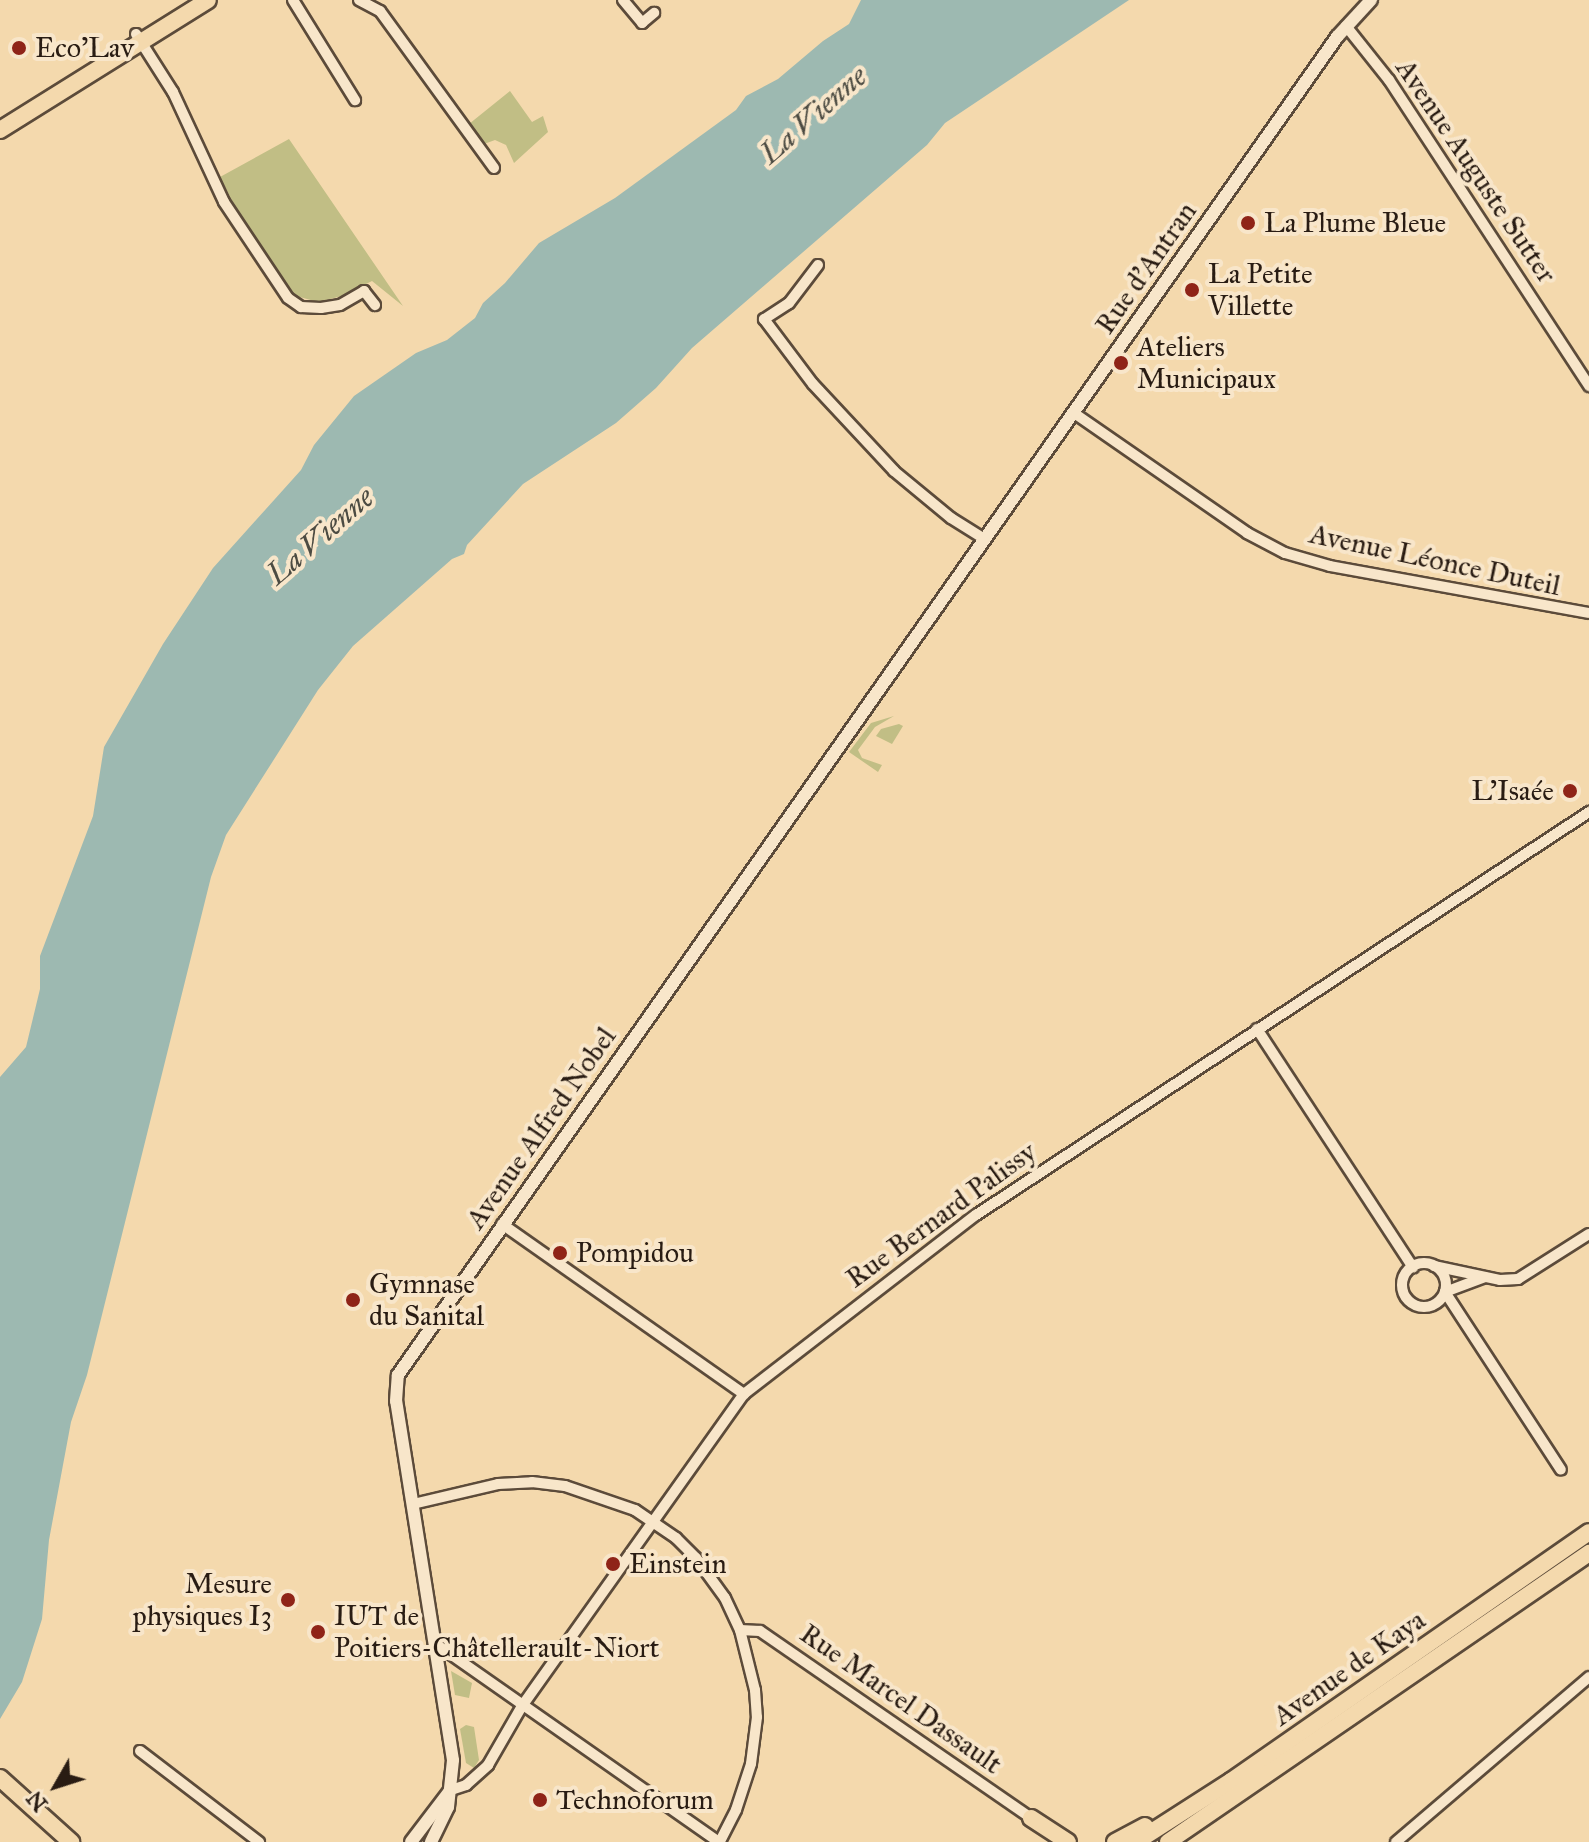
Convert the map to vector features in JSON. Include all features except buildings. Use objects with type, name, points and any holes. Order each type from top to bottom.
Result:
[{"type":"main road","points":[[0,130],[139,38],[190,0]]},
{"type":"main road","points":[[0,119],[208,0]]},
{"type":"main road","name":"Avenue de Kaya","points":[[1136,1842],[1231,1781],[1589,1532]]},
{"type":"main road","name":"Avenue de Kaya","points":[[1168,1842],[1589,1553]]},
{"type":"main road","points":[[1115,1842],[1231,1781]]},
{"type":"main road","points":[[5,1783],[71,1842]]},
{"type":"main road","points":[[1031,1818],[1046,1842]]},
{"type":"main road","points":[[1031,1818],[1068,1842]]},
{"type":"street","points":[[293,0],[355,100]]},
{"type":"street","points":[[359,0],[380,11],[494,168]]},
{"type":"street","points":[[623,0],[642,23],[654,13]]},
{"type":"street","name":"Rue d'Antran","points":[[966,567],[1346,26],[1371,0]]},
{"type":"street","name":"Avenue Auguste Sutter","points":[[1346,26],[1389,80],[1589,386]]},
{"type":"street","points":[[139,38],[173,92],[224,202],[288,298],[301,307],[321,308],[340,305],[364,291],[375,305]]},
{"type":"street","points":[[818,265],[789,303],[764,319],[813,384],[894,471],[951,518],[985,539]]},
{"type":"street","name":"Avenue Léonce Duteil","points":[[1074,413],[1247,533],[1285,553],[1330,566],[1589,613]]},
{"type":"street","name":"Avenue Alfred Nobel","points":[[431,1842],[442,1823],[451,1790],[453,1760],[396,1401],[398,1375],[966,567]]},
{"type":"street","name":"Rue Bernard Palissy","points":[[451,1790],[466,1785],[488,1765],[522,1706],[744,1394],[944,1237],[1589,812]]},
{"type":"street","points":[[1257,1029],[1413,1267]]},
{"type":"street","points":[[502,1224],[744,1394]]},
{"type":"street","points":[[1413,1267],[1456,1268],[1485,1277],[1518,1279],[1589,1234]]},
{"type":"street","points":[[1434,1266],[1445,1280],[1445,1292],[1561,1470]]},
{"type":"street","points":[[1413,1267],[1402,1284],[1410,1302],[1431,1306],[1445,1292],[1485,1277]]},
{"type":"street","points":[[413,1504],[469,1489],[532,1482],[598,1494],[653,1521],[696,1558],[725,1598],[740,1630],[755,1690],[755,1742],[746,1782],[719,1842],[436,1644]]},
{"type":"street","name":"Rue Marcel Dassault","points":[[740,1630],[760,1631],[1031,1818]]},
{"type":"street","points":[[1396,1842],[1589,1677]]},
{"type":"street","points":[[140,1751],[259,1842]]},
{"type":"street","points":[[411,1842],[451,1790]]},
{"type":"shaded area","points":[[510,91],[532,122],[543,116],[548,132],[514,163],[506,145],[495,140],[484,144],[469,124]]},
{"type":"shaded area","points":[[289,139],[403,306],[372,281],[342,296],[318,302],[296,296],[286,285],[240,217],[220,177]]},
{"type":"shaded area","points":[[894,716],[875,727],[858,750],[862,758],[882,765],[878,772],[849,752],[871,723]]},
{"type":"shaded area","points":[[899,724],[903,726],[892,744],[876,736],[881,729]]},
{"type":"shaded area","points":[[451,1671],[472,1683],[469,1698],[455,1695]]},
{"type":"shaded area","points":[[466,1725],[474,1727],[479,1760],[474,1768],[466,1763],[460,1729]]},
{"type":"water","name":"La Vienne","points":[[861,0],[1129,0],[945,123],[927,145],[692,348],[656,388],[616,423],[523,484],[467,545],[464,554],[452,559],[353,646],[318,690],[226,835],[211,877],[87,1375],[71,1422],[49,1540],[42,1619],[22,1682],[0,1719],[0,1077],[26,1047],[40,989],[40,956],[93,816],[104,747],[163,644],[213,568],[301,470],[314,445],[354,396],[416,353],[447,340],[475,318],[483,303],[505,283],[539,243],[615,198],[736,110],[746,96],[778,79],[823,41],[849,24]]},
{"type":"place","name":"Eco'Lav","points":[[19,48]]},
{"type":"place","name":"La Plume Bleue","points":[[1248,223]]},
{"type":"place","name":"La Petite Villette","points":[[1192,290]]},
{"type":"place","name":"Ateliers Municipaux","points":[[1121,363]]},
{"type":"place","name":"L'Isaée","points":[[1570,791]]},
{"type":"place","name":"Pompidou","points":[[560,1253]]},
{"type":"place","name":"Gymnase du Sanital","points":[[353,1300]]},
{"type":"place","name":"Einstein","points":[[613,1564]]},
{"type":"place","name":"Mesure physiques I3","points":[[288,1600]]},
{"type":"place","name":"IUT de Poitiers-Châtellerault-Niort","points":[[318,1632]]},
{"type":"place","name":"Technoforum","points":[[540,1800]]}]
